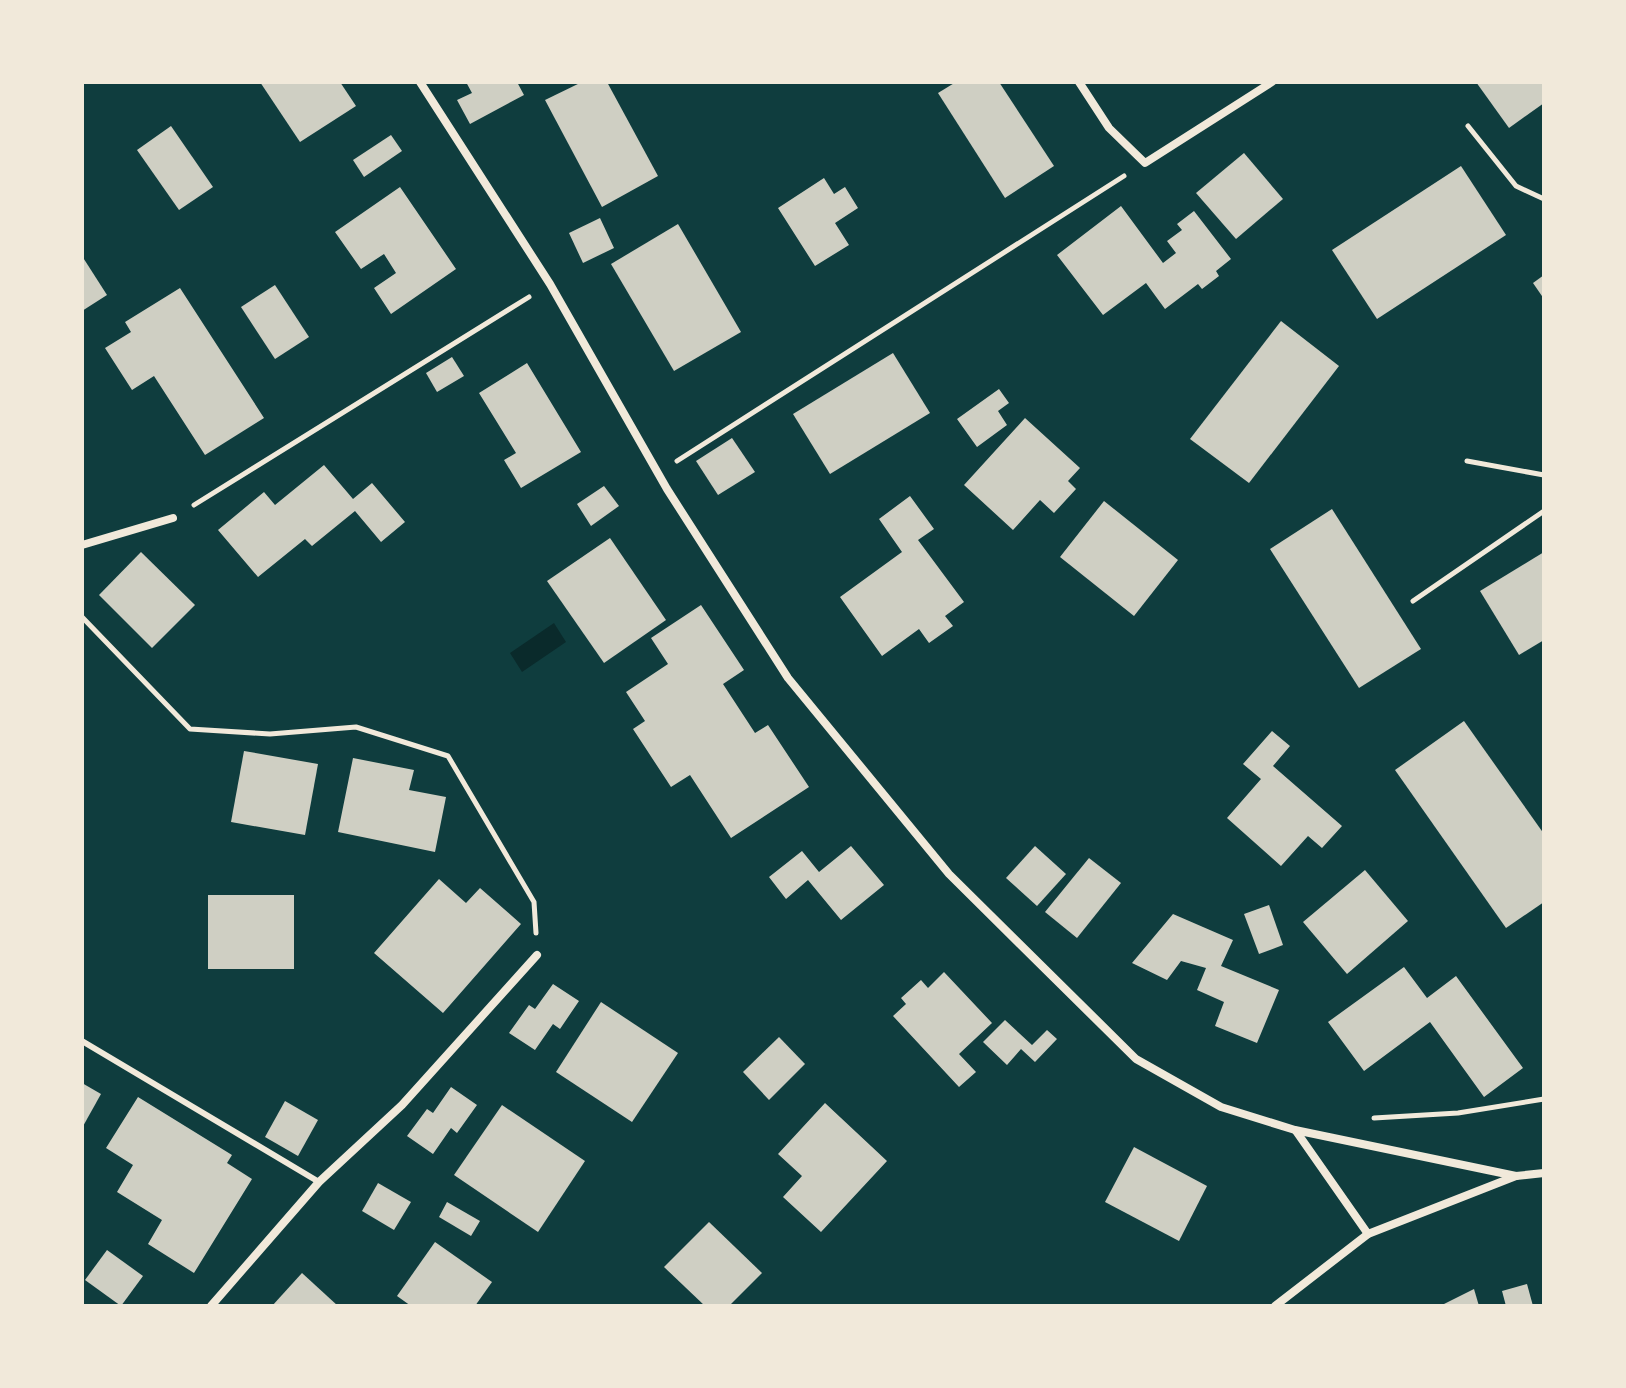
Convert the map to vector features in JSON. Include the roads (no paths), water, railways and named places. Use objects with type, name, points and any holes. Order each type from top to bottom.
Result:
[{"type":"street","points":[[420,82],[550,284],[658,473],[788,678],[949,874],[1136,1059],[1221,1107],[1295,1130],[1516,1176]]},
{"type":"street","points":[[1079,82],[1109,128],[1145,163],[1272,82]]},
{"type":"street","points":[[82,545],[173,518]]},
{"type":"street","points":[[211,1306],[319,1182],[402,1105],[537,955]]},
{"type":"street","points":[[1295,1130],[1368,1234]]},
{"type":"street","points":[[1275,1306],[1368,1234],[1516,1176],[1544,1173]]},
{"type":"lane","points":[[82,1041],[319,1182]]},
{"type":"water","points":[[554,623],[566,642],[522,672],[510,653]]}]
